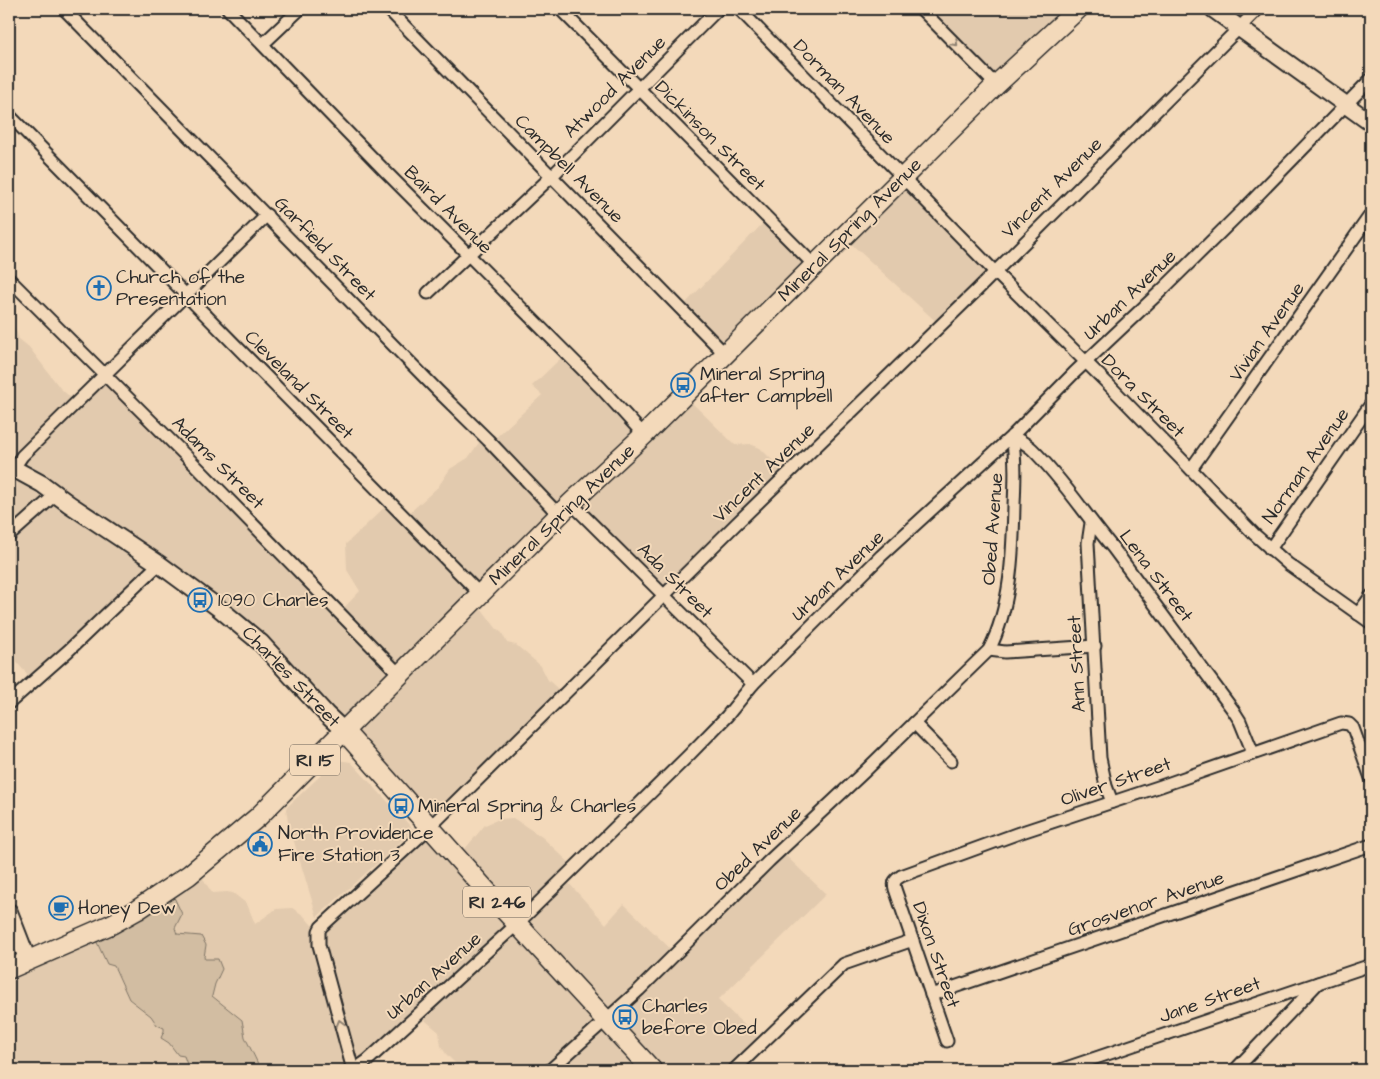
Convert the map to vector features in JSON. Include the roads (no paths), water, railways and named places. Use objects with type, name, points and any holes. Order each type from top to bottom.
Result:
[{"type":"main road","name":"Mineral Spring Avenue","points":[[9,969],[112,924],[137,910],[189,875],[258,817],[565,509],[644,435],[996,85],[1078,9]]},
{"type":"main road","points":[[1213,9],[1371,123]]},
{"type":"main road","name":"Charles Street","points":[[12,467],[56,493],[69,504],[159,564],[247,630],[344,731],[652,1070]]},
{"type":"main road","points":[[9,912],[28,961]]},
{"type":"street","name":"Garfield Street","points":[[64,9],[438,391],[488,440],[565,509]]},
{"type":"street","name":"Baird Avenue","points":[[228,9],[468,255],[601,388],[644,435]]},
{"type":"street","points":[[263,44],[300,9]]},
{"type":"street","name":"Campbell Avenue","points":[[388,9],[725,354]]},
{"type":"street","name":"Dickinson Street","points":[[560,9],[815,266]]},
{"type":"street","name":"Atwood Avenue","points":[[428,293],[551,176],[718,9]]},
{"type":"street","name":"Dorman Avenue","points":[[739,9],[904,177]]},
{"type":"street","points":[[920,9],[996,85]]},
{"type":"street","name":"Vincent Avenue","points":[[353,1070],[318,943],[321,927],[430,827],[664,595],[976,291],[1258,9]]},
{"type":"street","name":"Urban Avenue","points":[[353,1070],[367,1061],[518,924],[688,756],[753,684],[881,556],[1012,436],[1218,234],[1371,79]]},
{"type":"street","name":"Cleveland Street","points":[[9,115],[481,595]]},
{"type":"street","name":"Dora Street","points":[[904,177],[994,271],[1270,549],[1371,623]]},
{"type":"street","name":"Vivian Avenue","points":[[1191,469],[1371,214]]},
{"type":"street","points":[[12,467],[267,215]]},
{"type":"street","name":"Adams Street","points":[[9,279],[196,465],[400,675]]},
{"type":"street","name":"Norman Avenue","points":[[1270,549],[1371,404]]},
{"type":"street","name":"Lena Street","points":[[1012,436],[1031,448],[1081,506],[1113,548],[1233,710],[1240,721],[1253,753]]},
{"type":"street","name":"Obed Avenue","points":[[550,1070],[639,990],[769,861],[989,650],[1003,612],[1010,570],[1016,457],[1012,436]]},
{"type":"street","points":[[9,536],[56,493]]},
{"type":"street","name":"Ada Street","points":[[565,509],[664,595],[753,684]]},
{"type":"street","name":"Ann Street","points":[[1092,522],[1088,543],[1100,758],[1102,772],[1112,802]]},
{"type":"street","points":[[9,703],[68,651],[159,564]]},
{"type":"street","points":[[1358,614],[1371,596]]},
{"type":"street","points":[[989,650],[1005,652],[1095,646]]},
{"type":"street","points":[[914,723],[951,761]]},
{"type":"street","name":"Oliver Street","points":[[896,879],[913,871],[1019,833],[1341,723],[1349,724],[1353,728],[1371,778]]},
{"type":"street","name":"Grosvenor Avenue","points":[[931,995],[1371,845]]},
{"type":"street","name":"Dixon Street","points":[[896,879],[895,889],[947,1041]]},
{"type":"street","points":[[734,1070],[844,964],[912,940]]},
{"type":"street","name":"Jane Street","points":[[1060,1070],[1371,965]]},
{"type":"street","points":[[1236,1070],[1319,982]]},
{"type":"street","points":[[1084,1070],[1092,1059]]},
{"type":"place","name":"Church of the Presentation","points":[[99,288]]},
{"type":"place","name":"Mineral Spring after Campbell","points":[[683,385]]},
{"type":"place","name":"1090 Charles","points":[[200,600]]},
{"type":"place","name":"Mineral Spring & Charles","points":[[401,806]]},
{"type":"place","name":"North Providence Fire Station 3","points":[[260,844]]},
{"type":"place","name":"Honey Dew","points":[[61,908]]},
{"type":"place","name":"Charles before Obed","points":[[625,1017]]}]
